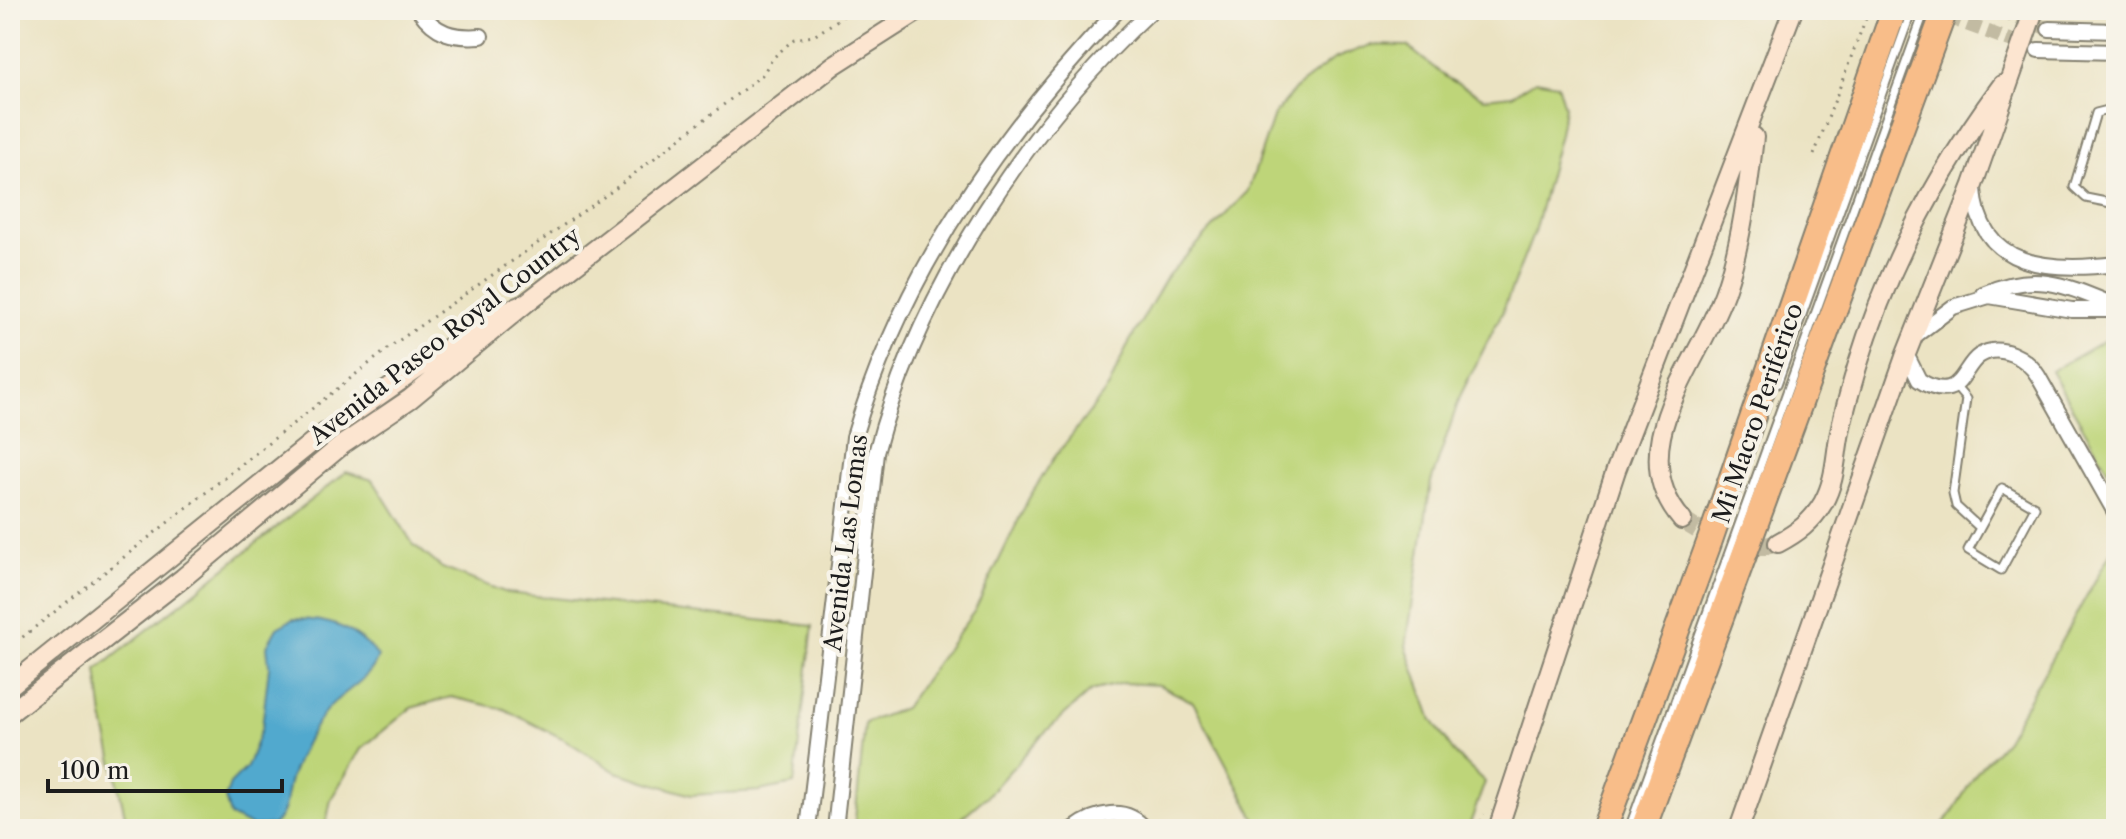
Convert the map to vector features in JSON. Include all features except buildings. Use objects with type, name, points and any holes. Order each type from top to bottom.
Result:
[{"type":"highway","points":[[1604,829],[1709,543],[1894,10]]},
{"type":"highway","points":[[1643,829],[1945,10]]},
{"type":"highway","points":[[1588,829],[1615,800]]},
{"type":"main road","name":"Avenida Paseo Royal Country","points":[[10,713],[160,596],[342,445],[410,399],[526,303],[834,65],[920,10]]},
{"type":"main road","points":[[1498,829],[1616,470],[1793,10]]},
{"type":"main road","points":[[1739,829],[1909,346],[1973,185],[2034,10]]},
{"type":"main road","points":[[1778,543],[1797,532],[1823,503],[1834,478],[1840,431],[1857,366],[1886,286],[1914,227],[1966,134],[2014,69]]},
{"type":"main road","points":[[1682,520],[1667,498],[1659,447],[1663,424],[1726,291],[1745,204],[1756,112]]},
{"type":"main road","points":[[10,686],[315,440],[495,315],[526,303]]},
{"type":"main road","points":[[146,577],[160,596]]},
{"type":"street","points":[[419,10],[441,33],[459,38],[481,36]]},
{"type":"street","name":"Avenida Las Lomas","points":[[808,829],[854,437],[870,384],[940,244],[979,181],[1030,109],[1118,10]]},
{"type":"street","name":"Avenida Las Lomas","points":[[835,829],[876,453],[888,405],[915,339],[999,192],[1094,69],[1152,10]]},
{"type":"street","points":[[2049,29],[2116,31]]},
{"type":"street","points":[[2038,50],[2116,52]]},
{"type":"street","points":[[1973,185],[1977,217],[1989,240],[2016,257],[2041,263],[2116,264]]},
{"type":"street","points":[[2037,282],[2041,263]]},
{"type":"street","points":[[2116,308],[2080,289],[2037,282],[2006,284],[1953,307],[1909,346],[1919,380],[1939,389],[1954,385],[1978,357],[1988,352],[2009,352],[2032,366],[2116,514]]},
{"type":"street","points":[[1972,299],[1989,296],[2072,310],[2116,308]]},
{"type":"street","points":[[1074,829],[1090,817],[1108,814],[1127,815],[1145,829]]},
{"type":"lane","name":"Mi Macro Periférico","points":[[1772,397],[1912,10]]},
{"type":"lane","name":"Mi Macro Periférico","points":[[1629,829],[1925,10]]},
{"type":"lane","points":[[2116,108],[2096,113],[2074,179],[2078,194],[2105,204],[2116,204]]},
{"type":"lane","points":[[1954,385],[1966,399],[1953,493],[1956,506],[1980,528]]},
{"type":"lane","points":[[2002,488],[2035,507],[2001,570],[1968,550],[1980,528],[2002,488]]},
{"type":"lane","name":"Mi Macro Periférico","points":[[1675,665],[1734,501]]},
{"type":"path","points":[[10,647],[394,344],[612,191],[762,75],[773,58],[794,39],[814,36],[852,10]]},
{"type":"path","points":[[1814,155],[1869,10]]},
{"type":"green space","points":[[1370,45],[1407,46],[1447,78],[1484,98],[1512,95],[1536,80],[1557,84],[1564,107],[1560,134],[1534,232],[1502,313],[1461,394],[1431,482],[1406,646],[1432,720],[1456,755],[1485,782],[1468,829],[1261,829],[1193,702],[1159,685],[1123,683],[1091,691],[1043,734],[987,796],[948,829],[854,829],[865,723],[904,708],[975,610],[1029,498],[1054,458],[1109,387],[1126,348],[1168,275],[1248,191],[1274,115],[1297,87],[1334,59]]},
{"type":"green space","points":[[2116,334],[2116,484],[2051,371]]},
{"type":"green space","points":[[346,472],[373,480],[413,544],[442,568],[507,593],[813,626],[794,784],[759,791],[691,795],[616,772],[564,739],[504,709],[451,697],[411,708],[361,749],[331,799],[325,829],[128,829],[103,717],[97,670]]},
{"type":"green space","points":[[2116,543],[2116,829],[1938,829],[1950,816],[1977,772],[2006,740]]},
{"type":"water","points":[[293,619],[340,626],[378,656],[369,672],[330,706],[314,728],[293,771],[279,819],[274,825],[253,827],[230,816],[225,798],[230,784],[247,767],[262,727],[269,666],[267,646],[277,628]]},
{"type":"tunnel","points":[[1928,10],[2029,47]]},
{"type":"tunnel","points":[[1999,10],[2049,29]]},
{"type":"tunnel","points":[[1682,520],[1704,534],[1740,546],[1778,543]]}]
